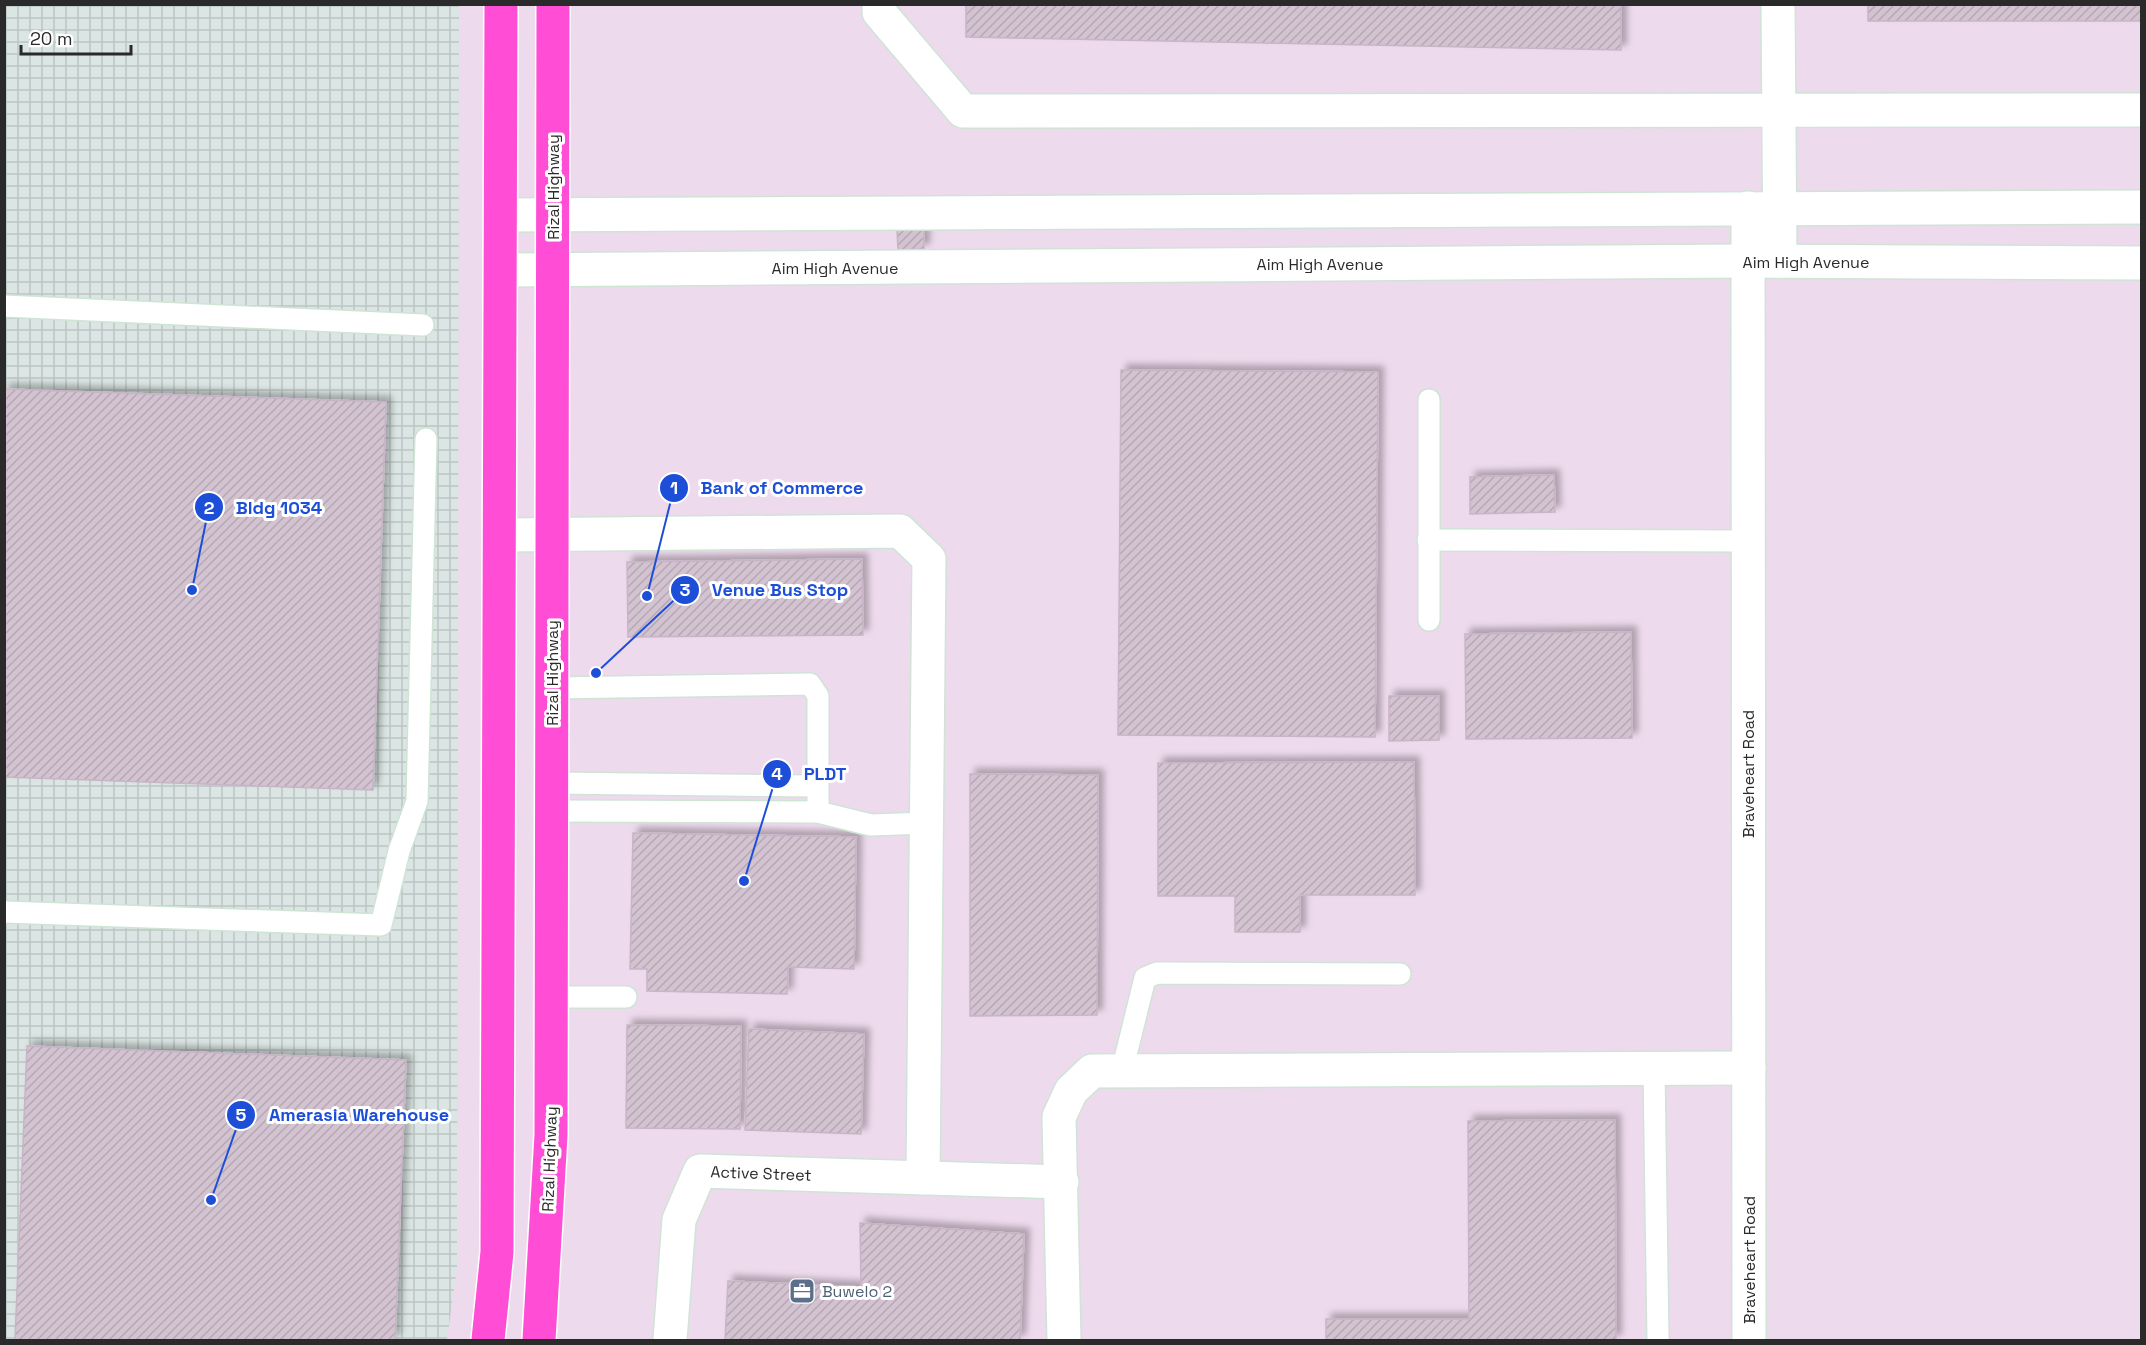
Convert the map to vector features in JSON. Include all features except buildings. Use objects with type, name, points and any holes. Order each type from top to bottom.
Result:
[{"type":"main road","points":[[488,1341],[496,1252],[501,4]]},
{"type":"main road","name":"Rizal Highway","points":[[539,1341],[551,1135],[554,4]]},
{"type":"street","points":[[879,4],[879,12],[963,111],[2142,110]]},
{"type":"street","points":[[1778,4],[1780,261]]},
{"type":"street","points":[[500,215],[1748,207],[2142,207]]},
{"type":"street","name":"Braveheart Road","points":[[1748,207],[1749,1341]]},
{"type":"street","name":"Aim High Avenue","points":[[500,270],[1747,261],[2142,263]]},
{"type":"street","points":[[499,535],[900,531],[929,559],[923,1178],[1062,1182]]},
{"type":"street","points":[[1064,1341],[1059,1117],[1071,1091],[1092,1071],[1749,1068]]},
{"type":"street","name":"Active Street","points":[[670,1341],[679,1220],[700,1172],[923,1178]]},
{"type":"lane","points":[[4,306],[423,325]]},
{"type":"lane","points":[[1429,400],[1429,620]]},
{"type":"lane","points":[[4,912],[381,925],[399,851],[417,801],[426,439]]},
{"type":"lane","points":[[1428,540],[1748,541]]},
{"type":"lane","points":[[552,688],[810,684],[818,696],[818,812]]},
{"type":"lane","points":[[553,797],[817,786]]},
{"type":"lane","points":[[553,797],[818,812],[871,825],[927,823]]},
{"type":"lane","points":[[1122,1071],[1145,978],[1158,973],[1400,974]]},
{"type":"lane","points":[[552,998],[626,997]]},
{"type":"lane","points":[[1654,1068],[1658,1341]]},
{"type":"shaded area","points":[[5,5],[459,5],[457,1267],[447,1340],[5,1340]]},
{"type":"place","name":"Bldg 1034","points":[[192,590]]},
{"type":"place","name":"Bank of Commerce","points":[[647,596]]},
{"type":"place","name":"Venue Bus Stop","points":[[596,673]]},
{"type":"place","name":"PLDT","points":[[744,881]]},
{"type":"place","name":"Amerasia Warehouse","points":[[211,1200]]},
{"type":"place","name":"Buwelo 2","points":[[802,1291]]}]
